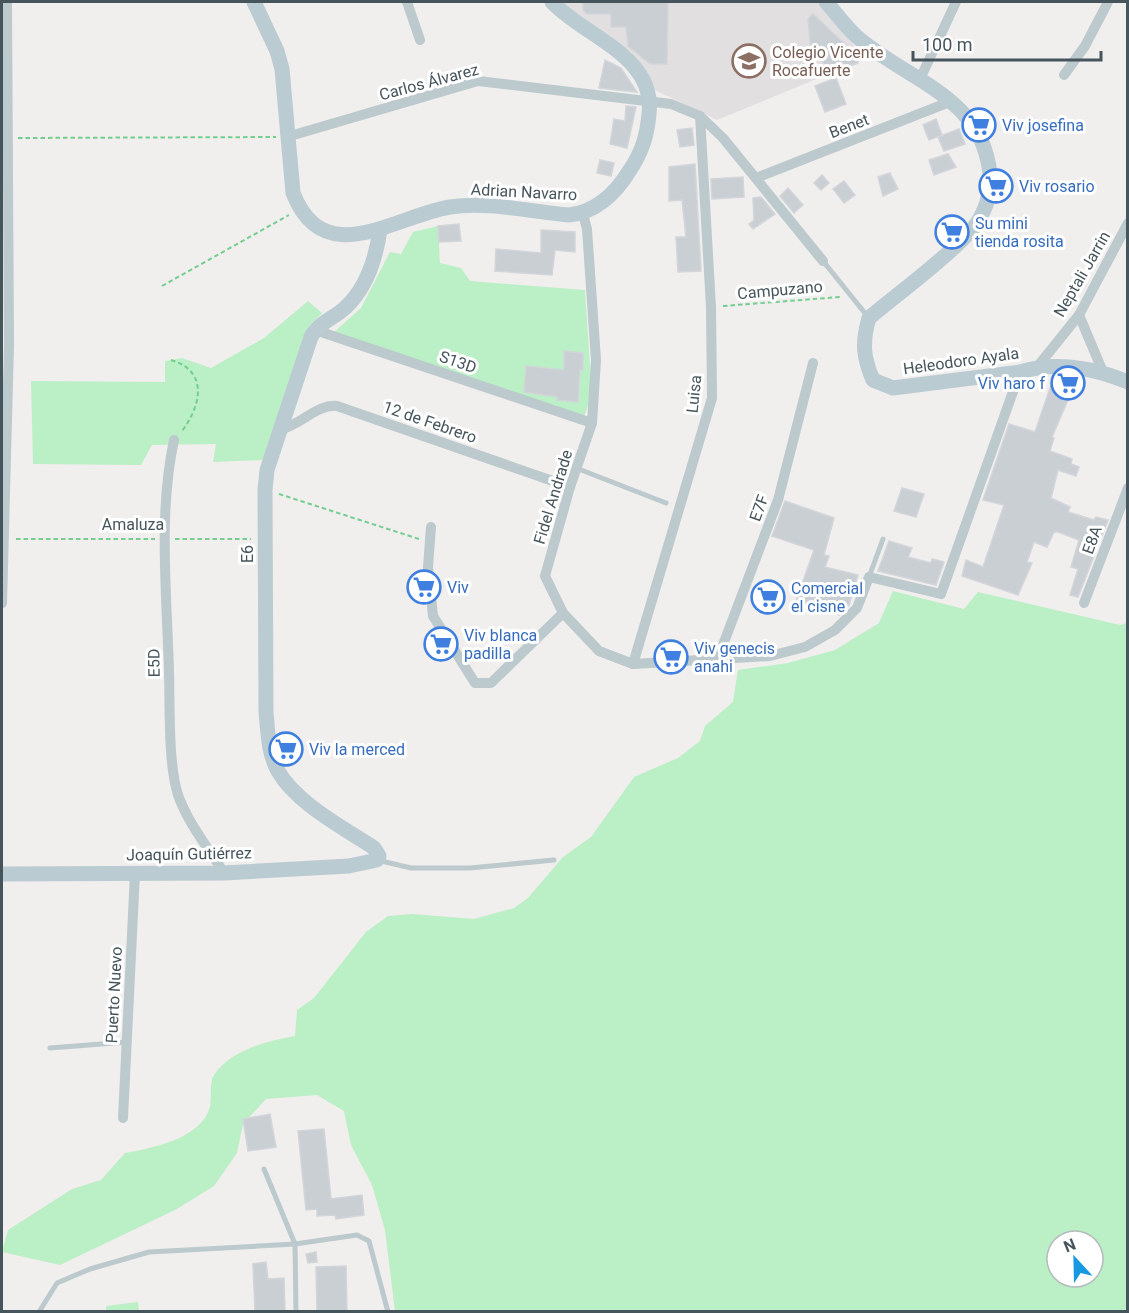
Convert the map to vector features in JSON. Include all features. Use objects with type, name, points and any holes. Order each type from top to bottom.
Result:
[{"type":"street","points":[[2,603],[9,346],[7,2]]},
{"type":"street","points":[[254,2],[277,51],[282,69],[294,193],[300,209]]},
{"type":"street","points":[[407,2],[420,40]]},
{"type":"street","points":[[552,2],[629,61],[640,72],[651,100]]},
{"type":"street","points":[[826,2],[856,36],[952,101],[976,127],[988,158],[991,184],[985,211],[971,232],[869,318]]},
{"type":"street","points":[[920,80],[956,2]]},
{"type":"street","points":[[1064,75],[1084,46],[1108,2]]},
{"type":"street","name":"Carlos Álvarez","points":[[290,136],[478,81],[671,104],[700,116],[723,138],[823,261]]},
{"type":"street","name":"Adrian Navarro","points":[[300,209],[317,227],[346,236],[380,230],[449,207],[476,206],[569,215],[583,214],[599,206],[622,183],[635,163],[646,140],[651,100]]},
{"type":"street","name":"Benet","points":[[756,178],[952,101]]},
{"type":"street","name":"Luisa","points":[[633,664],[711,405],[711,307],[700,116]]},
{"type":"street","name":"Fidel Andrade","points":[[583,214],[588,229],[596,360],[592,423],[570,487],[546,572],[546,580],[563,613],[600,651],[633,664],[770,656],[805,647],[835,630],[857,608],[869,577]]},
{"type":"street","name":"Neptali Jarrin","points":[[1038,366],[1079,315],[1128,223]]},
{"type":"street","points":[[315,330],[346,307],[364,283],[377,252],[380,230]]},
{"type":"street","points":[[1079,315],[1103,372]]},
{"type":"street","name":"Heleodoro Ayala","points":[[869,318],[863,339],[865,362],[873,380],[893,388],[1020,372],[1038,366],[1103,372],[1128,382]]},
{"type":"street","name":"S13D","points":[[315,330],[592,423]]},
{"type":"street","name":"E6","points":[[315,330],[267,470],[265,490],[266,712],[270,749],[278,770],[290,787],[323,814],[374,848],[379,856],[377,860]]},
{"type":"street","name":"E7F","points":[[718,658],[778,500],[813,363]]},
{"type":"street","points":[[869,577],[938,594],[943,592],[1020,372]]},
{"type":"street","name":"12 de Febrero","points":[[282,429],[292,427],[323,407],[337,406],[570,487]]},
{"type":"street","name":"E5D","points":[[174,440],[168,465],[166,539],[170,738],[178,794],[196,831],[224,873]]},
{"type":"street","name":"E8A","points":[[1084,603],[1128,488]]},
{"type":"street","points":[[431,527],[428,541],[432,610],[436,621],[470,678],[483,685],[491,683],[563,613]]},
{"type":"street","name":"Joaquín Gutiérrez","points":[[2,874],[224,873],[349,866],[377,860]]},
{"type":"street","name":"Puerto Nuevo","points":[[123,1118],[135,873]]},
{"type":"lane","name":"Carlos Álvarez","points":[[823,261],[869,318]]},
{"type":"lane","points":[[576,468],[666,503]]},
{"type":"lane","points":[[869,577],[883,539]]},
{"type":"lane","points":[[377,860],[411,868],[470,867],[554,860]]},
{"type":"lane","points":[[50,1048],[127,1042]]},
{"type":"lane","points":[[264,1168],[295,1244],[296,1311]]},
{"type":"lane","points":[[39,1311],[57,1283],[90,1269],[148,1252],[295,1244],[346,1236],[364,1236],[374,1255],[388,1311]]},
{"type":"path","points":[[9,138],[290,136]]},
{"type":"path","points":[[162,286],[300,209]]},
{"type":"path","name":"Campuzano","points":[[711,307],[851,296]]},
{"type":"path","points":[[171,360],[180,362],[192,374],[199,387],[197,410],[174,440]]},
{"type":"path","points":[[265,490],[428,541]]},
{"type":"path","name":"Amaluza","points":[[4,538],[265,539]]},
{"type":"shaded area","name":"Colegio Vicente Rocafuerte","points":[[560,2],[817,2],[865,59],[717,120],[655,90],[632,53]]},
{"type":"green space","points":[[438,226],[440,263],[461,268],[470,281],[585,290],[592,396],[584,416],[333,333],[361,308],[390,252],[401,254],[413,232]]},
{"type":"green space","points":[[308,301],[322,313],[310,325],[265,460],[213,462],[216,444],[152,445],[141,465],[33,464],[31,381],[165,382],[165,361],[182,358],[211,368],[264,338]]},
{"type":"green space","points":[[893,591],[964,609],[978,592],[1120,625],[1127,623],[1127,1311],[395,1311],[385,1230],[372,1185],[351,1145],[344,1111],[317,1095],[266,1099],[243,1124],[237,1153],[214,1186],[177,1209],[60,1265],[2,1252],[8,1230],[72,1189],[101,1180],[125,1153],[161,1145],[197,1127],[205,1118],[210,1107],[212,1078],[221,1066],[250,1048],[295,1036],[297,1010],[314,998],[366,932],[388,916],[412,914],[474,919],[514,908],[528,898],[563,857],[591,837],[634,777],[678,758],[700,741],[705,726],[733,702],[738,670],[788,663],[835,650],[879,623]]},
{"type":"green space","points":[[138,1302],[139,1311],[106,1311],[106,1306]]},
{"type":"building","points":[[583,2],[668,2],[667,64],[650,64],[628,46],[626,27],[611,27],[611,14],[587,14],[583,10]]},
{"type":"building","points":[[813,14],[855,54],[858,63],[827,74],[819,49],[811,52],[808,19]]},
{"type":"building","points":[[605,60],[621,68],[637,92],[599,88]]},
{"type":"building","points":[[836,78],[846,104],[825,112],[815,86]]},
{"type":"building","points":[[626,106],[636,107],[627,148],[610,144],[614,119],[625,121]]},
{"type":"building","points":[[936,119],[942,135],[929,140],[923,125]]},
{"type":"building","points":[[692,128],[694,145],[680,147],[677,130]]},
{"type":"building","points":[[959,129],[965,144],[944,151],[938,137]]},
{"type":"building","points":[[948,154],[956,167],[934,175],[929,160]]},
{"type":"building","points":[[600,160],[614,163],[611,176],[597,173]]},
{"type":"building","points":[[695,164],[701,271],[678,272],[676,237],[686,237],[682,200],[669,201],[669,167]]},
{"type":"building","points":[[890,173],[898,189],[883,196],[878,177]]},
{"type":"building","points":[[822,175],[829,183],[821,190],[814,183]]},
{"type":"building","points":[[743,177],[744,197],[712,199],[711,179]]},
{"type":"building","points":[[844,181],[855,195],[844,203],[833,189]]},
{"type":"building","points":[[788,188],[803,205],[794,213],[780,196]]},
{"type":"building","points":[[761,197],[775,214],[753,229],[749,224],[754,220],[753,198]]},
{"type":"building","points":[[459,224],[461,241],[439,242],[438,226]]},
{"type":"building","points":[[541,230],[575,232],[575,252],[555,250],[552,275],[495,271],[496,249],[541,253]]},
{"type":"building","points":[[564,351],[583,353],[578,402],[557,400],[557,397],[524,392],[526,366],[564,370]]},
{"type":"building","points":[[1052,382],[1074,386],[1052,437],[1054,438],[1050,451],[1072,459],[1071,464],[1079,467],[1076,476],[1058,470],[1051,498],[1070,507],[1068,512],[1094,520],[1096,517],[1108,520],[1078,597],[1070,595],[1078,569],[1071,567],[1079,540],[1058,532],[1054,532],[1047,547],[1034,542],[1027,562],[1032,563],[1018,595],[962,576],[966,560],[983,567],[1004,505],[983,500],[1009,424],[1035,432]]},
{"type":"building","points":[[902,488],[924,494],[916,517],[894,511]]},
{"type":"building","points":[[785,501],[834,518],[824,555],[829,556],[825,567],[858,575],[849,605],[839,615],[824,608],[823,611],[795,604],[814,550],[772,536]]},
{"type":"building","points":[[889,541],[912,548],[908,557],[931,563],[932,559],[944,562],[936,585],[878,571]]},
{"type":"building","points":[[270,1114],[276,1147],[248,1151],[243,1119]]},
{"type":"building","points":[[324,1129],[331,1199],[362,1195],[364,1215],[336,1219],[335,1215],[317,1216],[317,1209],[306,1210],[298,1131]]},
{"type":"building","points":[[316,1252],[317,1262],[308,1263],[306,1254]]},
{"type":"building","points":[[266,1262],[268,1279],[284,1278],[285,1311],[255,1311],[253,1264]]},
{"type":"building","points":[[346,1266],[347,1311],[317,1311],[316,1267]]},
{"type":"place","name":"Colegio Vicente Rocafuerte","points":[[749,61]]},
{"type":"place","name":"Viv josefina","points":[[979,125]]},
{"type":"place","name":"Viv rosario","points":[[996,186]]},
{"type":"place","name":"Su mini tienda rosita","points":[[952,232]]},
{"type":"place","name":"Viv haro f","points":[[1068,383]]},
{"type":"place","name":"Viv","points":[[424,587]]},
{"type":"place","name":"Comercial el cisne","points":[[768,597]]},
{"type":"place","name":"Viv blanca padilla","points":[[441,644]]},
{"type":"place","name":"Viv genecis anahi","points":[[671,657]]},
{"type":"place","name":"Viv la merced","points":[[286,749]]}]
